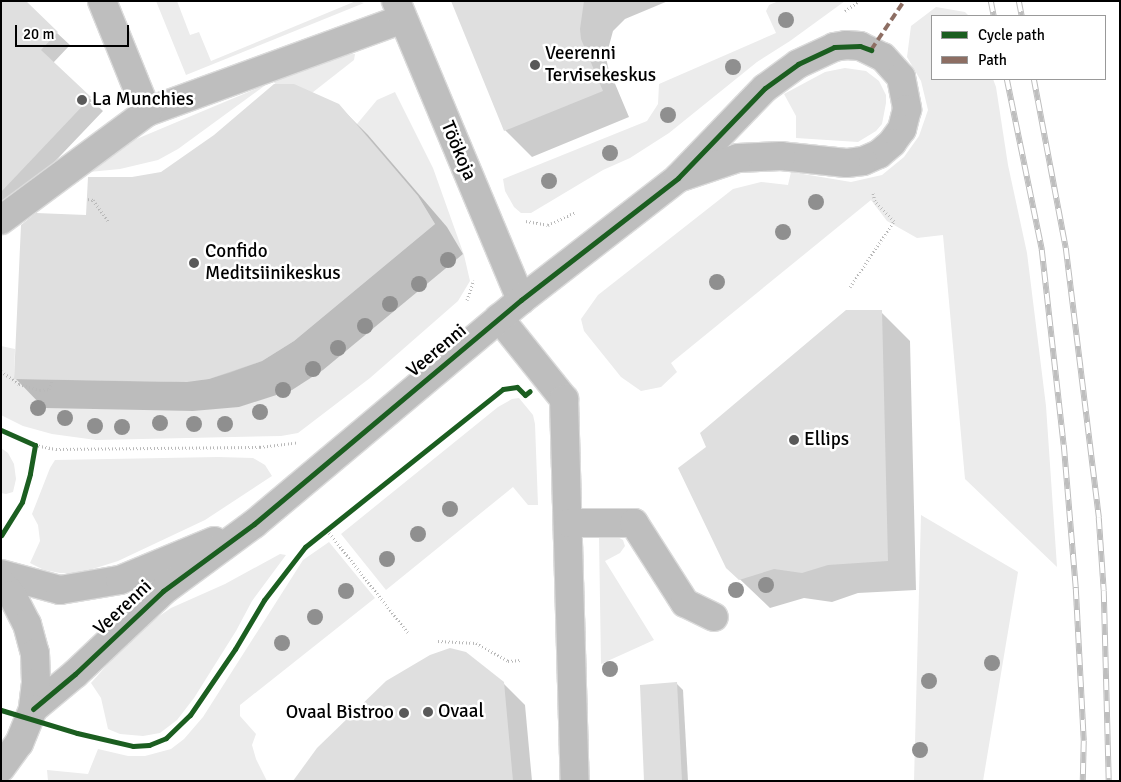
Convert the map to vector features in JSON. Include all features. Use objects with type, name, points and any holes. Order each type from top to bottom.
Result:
[{"type":"street","points":[[102,1],[147,112]]},
{"type":"street","points":[[1,220],[147,112],[400,10]]},
{"type":"street","name":"Töökoja","points":[[400,10],[521,300]]},
{"type":"street","name":"Veerenni","points":[[33,709],[75,674],[163,591],[254,524],[521,300],[678,178],[765,88],[798,64],[834,47],[860,46],[871,50],[883,57],[901,77],[907,109],[902,128],[892,143],[879,154],[863,161],[846,164],[781,156],[738,158],[678,178]]},
{"type":"street","points":[[499,318],[564,400],[575,781]]},
{"type":"street","points":[[569,523],[634,523],[685,603],[714,617]]},
{"type":"street","name":"Veerenni","points":[[1,574],[60,590],[120,580],[254,524]]},
{"type":"street","points":[[1,583],[12,595],[27,624],[35,653],[36,683],[33,709],[19,744],[1,768]]},
{"type":"street","points":[[17,781],[19,744]]},
{"type":"path","points":[[94,200],[108,221]]},
{"type":"path","points":[[850,287],[894,221],[875,201]]},
{"type":"path","points":[[464,307],[474,282],[473,274]]},
{"type":"path","points":[[1,372],[19,384],[40,390],[49,389],[52,381]]},
{"type":"path","points":[[28,442],[56,449],[260,447],[299,442]]},
{"type":"path","points":[[33,455],[34,445]]},
{"type":"path","points":[[320,536],[335,523]]},
{"type":"path","points":[[327,530],[409,634]]},
{"type":"path","points":[[438,641],[476,642],[508,661],[521,660]]},
{"type":"shaded area","points":[[156,1],[177,1],[190,35],[199,32],[211,61],[356,1],[364,3],[186,75]]},
{"type":"shaded area","points":[[779,1],[845,1],[790,41],[757,62],[669,133],[630,158],[603,170],[531,213],[521,213],[514,207],[505,191],[503,179],[647,121],[658,104],[659,84],[776,33],[766,11],[769,5]]},
{"type":"shaded area","points":[[936,7],[965,12],[968,15],[931,15],[931,80],[993,80],[996,87],[1008,165],[1027,253],[1046,406],[1057,567],[965,479],[943,235],[917,238],[887,221],[871,200],[671,363],[677,372],[661,387],[641,391],[621,377],[584,331],[581,319],[598,295],[733,189],[761,182],[788,185],[791,172],[851,182],[882,175],[904,157],[919,136],[928,110],[921,81],[907,57],[911,26]]},
{"type":"shaded area","points":[[355,54],[354,60],[294,107],[273,81],[336,55]]},
{"type":"shaded area","points":[[845,68],[866,71],[879,81],[886,95],[882,124],[876,131],[858,142],[796,138],[796,116],[784,94],[825,72]]},
{"type":"shaded area","points":[[267,84],[178,149],[158,160],[120,169],[89,172],[127,143]]},
{"type":"shaded area","points":[[395,92],[433,168],[464,255],[470,281],[458,301],[370,378],[298,433],[281,436],[96,440],[52,434],[23,426],[1,415],[1,346],[15,349],[14,379],[163,382],[209,379],[229,373],[262,361],[294,341],[435,224],[418,196],[357,124],[377,100]]},
{"type":"shaded area","points":[[519,398],[533,415],[535,424],[538,505],[528,505],[513,487],[386,590],[341,534],[498,407],[512,399]]},
{"type":"shaded area","points":[[1,448],[8,453],[14,464],[16,479],[13,492],[6,494],[1,493]]},
{"type":"shaded area","points":[[253,458],[265,465],[272,476],[205,520],[118,561],[80,573],[60,573],[44,570],[30,563],[40,541],[38,525],[32,514],[55,460]]},
{"type":"shaded area","points":[[921,515],[1018,572],[983,781],[914,781]]},
{"type":"shaded area","points":[[616,536],[623,540],[625,546],[620,553],[605,561],[654,640],[601,664],[599,537]]},
{"type":"shaded area","points":[[329,542],[375,598],[240,705],[240,716],[256,734],[252,745],[256,759],[267,781],[48,781],[47,770],[88,774],[98,749],[128,756],[145,756],[171,749],[184,739],[203,717],[303,560]]},
{"type":"shaded area","points":[[280,554],[286,555],[252,601],[236,631],[194,698],[177,720],[160,733],[143,736],[120,734],[108,729],[101,698],[91,683],[122,648],[143,627],[171,608],[225,584]]},
{"type":"building","points":[[1,1],[26,1],[58,32],[41,50],[91,97],[1,192]]},
{"type":"building","name":"Veerenni Tervisekeskus","points":[[451,1],[584,1],[580,29],[581,39],[603,91],[504,131]]},
{"type":"building","points":[[274,84],[294,84],[339,104],[418,196],[435,224],[294,341],[262,361],[209,379],[187,382],[14,379],[21,225],[36,213],[86,215],[88,177],[132,177],[161,172],[214,135]]},
{"type":"building","name":"Ellips","points":[[846,310],[882,310],[888,561],[828,565],[802,573],[774,569],[739,580],[726,568],[678,468],[706,447],[700,433]]},
{"type":"building","name":"Ovaal","points":[[450,648],[466,652],[504,682],[513,781],[293,781],[317,748],[386,681],[430,655]]},
{"type":"building","points":[[677,682],[682,781],[644,781],[640,685]]},
{"type":"railway","points":[[991,1],[994,15]]},
{"type":"railway","points":[[1019,1],[1022,15]]},
{"type":"railway","points":[[1007,80],[1042,250],[1064,445],[1076,588],[1084,741],[1083,781]]},
{"type":"railway","points":[[1034,80],[1066,248],[1099,518],[1104,591],[1109,781]]},
{"type":"marked path","points":[[871,50],[904,1]]},
{"type":"cycle path","points":[[33,709],[75,674],[163,591],[254,524],[521,300],[678,178],[765,88],[798,64],[834,47],[860,46],[871,50]]},
{"type":"cycle path","points":[[1,710],[77,733],[133,746],[149,745],[166,738],[190,715],[235,649],[264,600],[305,547],[503,389],[517,387],[525,395],[530,391]]},
{"type":"cycle path","points":[[1,430],[35,445],[30,474],[22,502],[1,535]]},
{"type":"place","name":"Veerenni Tervisekeskus","points":[[535,65]]},
{"type":"place","name":"La Munchies","points":[[82,100]]},
{"type":"place","name":"Confido Meditsiinikeskus","points":[[194,263]]},
{"type":"place","name":"Ellips","points":[[794,440]]},
{"type":"place","name":"Ovaal","points":[[428,712]]},
{"type":"place","name":"Ovaal Bistroo","points":[[404,713]]}]
